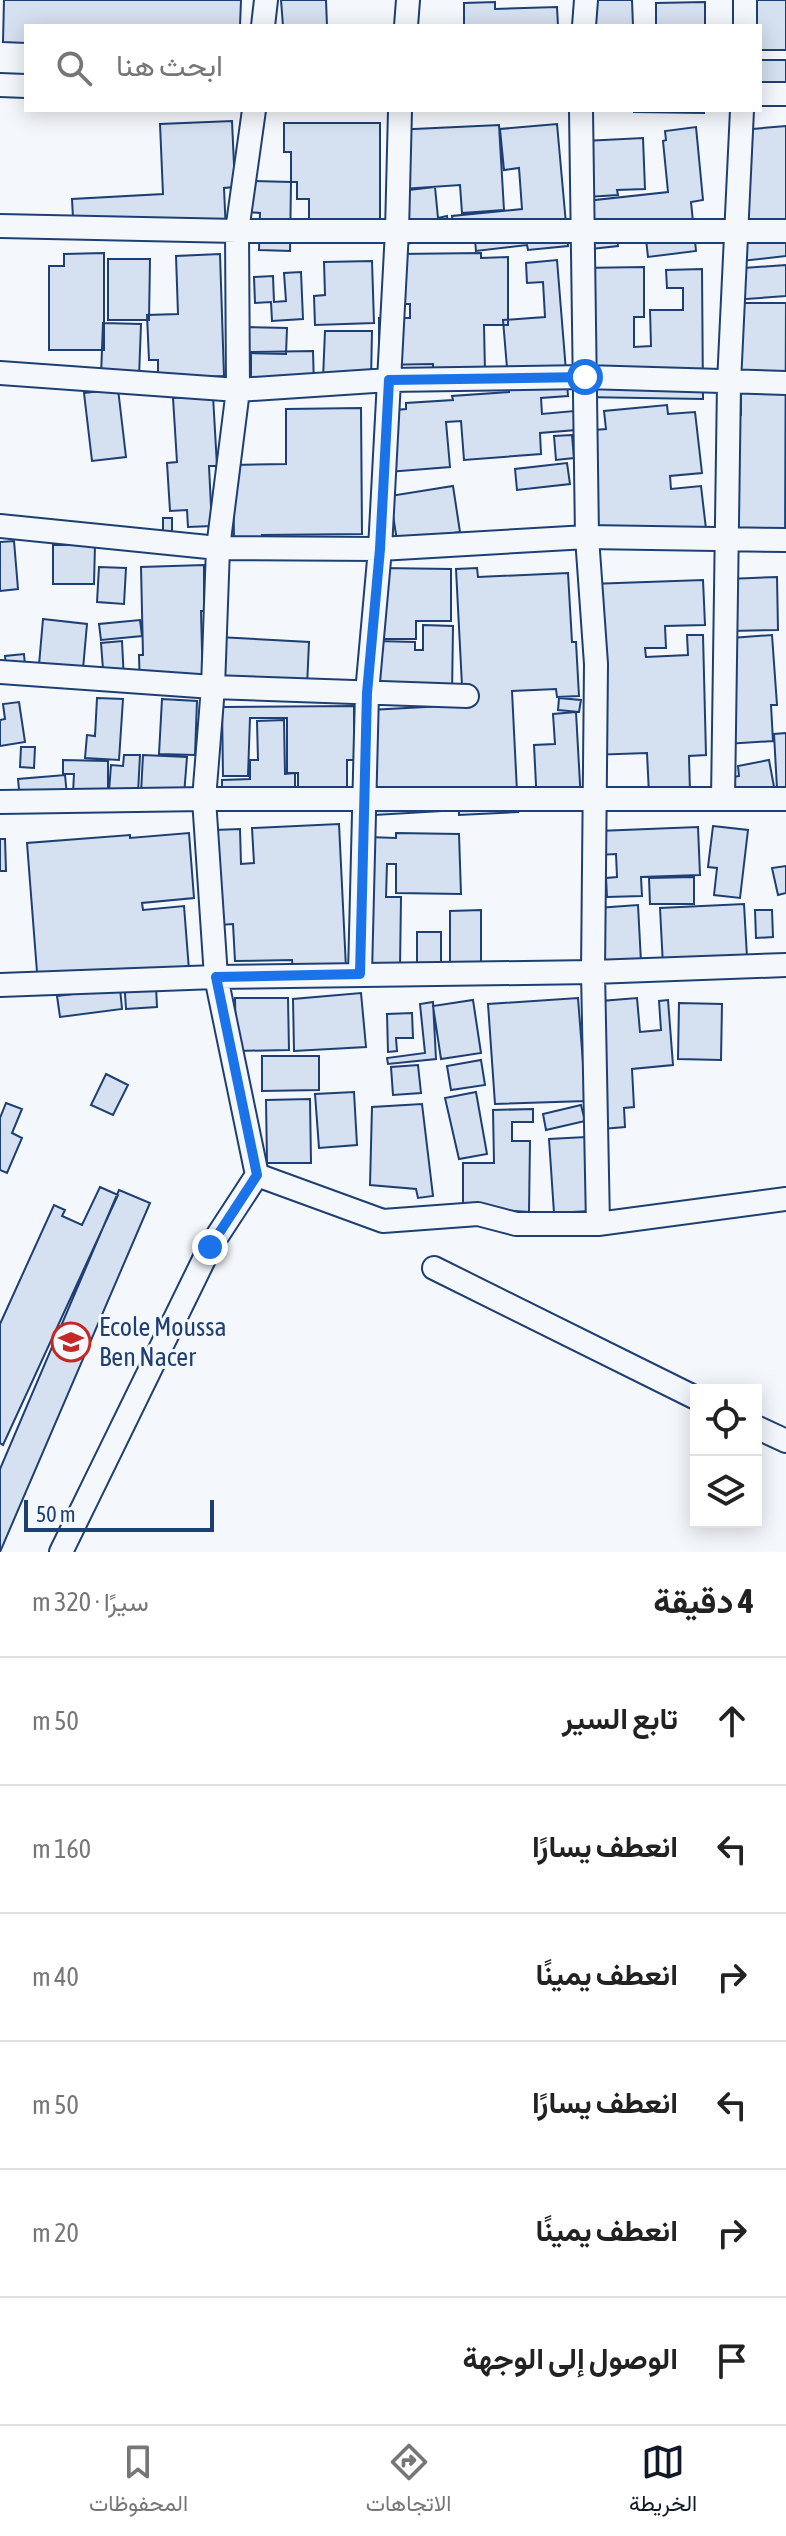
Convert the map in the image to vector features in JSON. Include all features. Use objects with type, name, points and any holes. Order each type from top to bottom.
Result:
[{"type":"street","points":[[263,24],[266,0]]},
{"type":"street","points":[[406,24],[408,0]]},
{"type":"street","points":[[584,24],[586,0]]},
{"type":"street","points":[[745,0],[745,24]]},
{"type":"street","points":[[0,85],[24,86]]},
{"type":"street","points":[[762,94],[786,94]]},
{"type":"street","points":[[61,1552],[210,1247],[257,1175],[216,977],[204,799],[213,687],[218,548],[238,390],[237,231],[254,112]]},
{"type":"street","points":[[360,974],[367,693],[380,549],[397,231],[400,112]]},
{"type":"street","points":[[581,112],[587,537],[596,664],[593,972],[598,1224]]},
{"type":"street","points":[[723,799],[729,383],[742,112]]},
{"type":"street","points":[[0,226],[237,231],[786,231]]},
{"type":"street","points":[[0,373],[238,390],[389,380],[585,377],[786,383]]},
{"type":"street","points":[[0,526],[218,548],[380,549],[587,537],[786,540]]},
{"type":"street","points":[[0,672],[213,687],[467,696]]},
{"type":"street","points":[[0,802],[786,799]]},
{"type":"street","points":[[0,985],[216,977],[593,972],[786,965]]},
{"type":"street","points":[[257,1175],[383,1221],[478,1214],[516,1224],[598,1224],[786,1199]]},
{"type":"street","points":[[434,1268],[690,1395]]},
{"type":"street","points":[[762,1430],[786,1441]]},
{"type":"building","points":[[4,0],[241,0],[240,24],[24,24],[24,43],[3,42]]},
{"type":"building","points":[[281,0],[326,0],[327,24],[283,24]]},
{"type":"building","points":[[580,0],[632,0],[633,24],[581,24]]},
{"type":"building","points":[[746,0],[786,0],[786,50],[762,50],[762,24],[746,24]]},
{"type":"building","points":[[495,2],[495,9],[557,7],[558,24],[464,24],[464,3]]},
{"type":"building","points":[[705,2],[705,24],[656,24],[656,3]]},
{"type":"building","points":[[762,60],[786,60],[786,99],[762,99]]},
{"type":"building","points":[[232,121],[235,187],[224,188],[226,233],[74,237],[72,199],[163,194],[160,124]]},
{"type":"building","points":[[284,123],[380,123],[380,242],[309,243],[309,199],[297,199],[297,182],[291,182],[291,152],[284,152]]},
{"type":"building","points":[[557,124],[568,246],[528,250],[527,245],[476,251],[475,240],[455,242],[452,216],[522,209],[519,168],[504,170],[500,129]]},
{"type":"building","points":[[499,125],[504,210],[462,213],[460,185],[402,189],[393,130]]},
{"type":"building","points":[[786,126],[786,256],[742,261],[729,131]]},
{"type":"building","points":[[696,127],[703,200],[691,202],[696,251],[648,257],[644,221],[616,224],[618,246],[582,250],[577,202],[668,192],[663,141],[666,140],[665,131]]},
{"type":"building","points":[[643,138],[645,189],[617,190],[618,195],[587,197],[584,141]]},
{"type":"building","points":[[249,181],[291,182],[290,251],[259,250],[260,213],[249,212]]},
{"type":"building","points":[[435,187],[438,218],[447,216],[449,238],[396,245],[391,192]]},
{"type":"building","points":[[104,253],[104,350],[49,350],[49,266],[64,266],[64,254]]},
{"type":"building","points":[[481,253],[481,258],[508,257],[508,325],[484,325],[485,372],[433,372],[433,364],[379,365],[379,318],[410,318],[410,304],[398,304],[398,254]]},
{"type":"building","points":[[220,254],[224,376],[158,379],[158,360],[149,360],[147,315],[178,314],[176,256]]},
{"type":"building","points":[[108,259],[150,259],[149,320],[108,320]]},
{"type":"building","points":[[557,260],[568,396],[541,398],[542,414],[574,411],[576,430],[540,433],[541,454],[464,460],[461,421],[446,422],[450,467],[388,472],[383,411],[406,409],[406,403],[453,400],[452,396],[509,392],[503,320],[545,317],[543,282],[527,283],[526,263]]},
{"type":"building","points":[[372,261],[374,323],[315,325],[314,296],[325,295],[324,262]]},
{"type":"building","points":[[786,265],[786,296],[732,300],[730,269]]},
{"type":"building","points":[[644,267],[644,317],[634,317],[634,347],[651,346],[650,310],[683,310],[683,288],[667,288],[666,270],[702,269],[703,399],[582,397],[580,268]]},
{"type":"building","points":[[301,272],[303,319],[272,321],[271,302],[255,303],[254,277],[273,276],[274,302],[286,301],[284,273]]},
{"type":"building","points":[[733,303],[786,303],[785,551],[723,551],[726,415],[741,415],[741,343]]},
{"type":"building","points":[[103,323],[141,324],[139,377],[101,376]]},
{"type":"building","points":[[245,327],[287,328],[286,354],[244,353]]},
{"type":"building","points":[[325,331],[372,331],[371,380],[323,379]]},
{"type":"building","points":[[313,351],[314,387],[251,388],[251,352]]},
{"type":"building","points":[[118,389],[126,457],[92,461],[84,393]]},
{"type":"building","points":[[213,396],[217,466],[209,466],[212,526],[188,527],[187,510],[170,511],[167,463],[177,462],[173,398]]},
{"type":"building","points":[[667,405],[668,414],[695,412],[702,473],[670,476],[671,489],[701,486],[706,529],[592,541],[594,430],[606,429],[604,411]]},
{"type":"building","points":[[361,408],[362,534],[262,535],[263,541],[234,541],[233,465],[286,464],[286,409]]},
{"type":"building","points":[[572,435],[574,458],[556,460],[554,436]]},
{"type":"building","points":[[567,463],[570,484],[517,490],[515,469]]},
{"type":"building","points":[[453,486],[460,532],[397,541],[390,496]]},
{"type":"building","points":[[163,518],[172,518],[172,535],[163,535]]},
{"type":"building","points":[[14,541],[18,589],[0,591],[0,542]]},
{"type":"building","points":[[53,545],[95,545],[94,584],[53,584]]},
{"type":"building","points":[[204,565],[204,611],[201,611],[203,689],[140,691],[139,655],[143,655],[141,567]]},
{"type":"building","points":[[99,567],[126,568],[124,604],[97,602]]},
{"type":"building","points":[[382,568],[451,569],[451,621],[416,621],[416,639],[382,639]]},
{"type":"building","points":[[477,568],[478,577],[568,573],[579,696],[557,697],[556,689],[512,691],[518,812],[459,815],[459,810],[375,815],[369,710],[463,705],[456,569]]},
{"type":"building","points":[[777,577],[778,630],[730,631],[728,579]]},
{"type":"building","points":[[703,580],[705,625],[665,626],[666,648],[645,648],[646,657],[688,655],[687,635],[703,635],[706,755],[689,756],[690,792],[649,794],[647,753],[590,755],[590,584]]},
{"type":"building","points":[[43,619],[87,624],[83,669],[39,665]]},
{"type":"building","points":[[140,620],[142,636],[101,640],[99,624]]},
{"type":"building","points":[[423,625],[453,626],[452,696],[376,701],[377,641],[415,642],[415,650],[423,650]]},
{"type":"building","points":[[772,635],[777,705],[771,705],[773,741],[726,744],[718,639]]},
{"type":"building","points":[[218,637],[309,642],[307,687],[215,682]]},
{"type":"building","points":[[122,641],[124,681],[104,682],[101,643]]},
{"type":"building","points":[[24,654],[26,677],[7,678],[5,656]]},
{"type":"building","points":[[97,698],[123,699],[119,760],[85,758],[87,735],[95,736]]},
{"type":"building","points":[[559,698],[581,700],[579,712],[558,710]]},
{"type":"building","points":[[162,699],[197,701],[195,755],[159,754]]},
{"type":"building","points":[[19,702],[25,742],[0,746],[0,720],[5,719],[3,704]]},
{"type":"building","points":[[354,706],[354,760],[347,760],[347,802],[298,802],[298,773],[287,773],[287,718],[250,718],[248,776],[223,776],[222,707]]},
{"type":"building","points":[[576,712],[581,802],[537,805],[534,745],[555,744],[553,714]]},
{"type":"building","points":[[284,720],[285,774],[295,773],[295,804],[240,805],[240,787],[222,787],[222,780],[250,779],[250,760],[258,760],[257,721]]},
{"type":"building","points":[[786,733],[786,807],[778,807],[774,734]]},
{"type":"building","points":[[21,747],[35,747],[34,768],[20,767]]},
{"type":"building","points":[[124,755],[140,755],[138,793],[109,791],[111,765],[123,766]]},
{"type":"building","points":[[143,755],[187,757],[184,795],[141,793]]},
{"type":"building","points":[[63,760],[108,761],[108,794],[73,793],[74,774],[63,774]]},
{"type":"building","points":[[769,760],[775,792],[727,801],[723,779],[739,776],[738,766]]},
{"type":"building","points":[[65,775],[68,806],[21,811],[18,779]]},
{"type":"building","points":[[339,824],[346,968],[293,971],[292,960],[235,961],[233,924],[219,925],[214,830],[240,829],[241,864],[254,863],[252,828]]},
{"type":"building","points":[[713,826],[748,830],[740,898],[714,895],[717,868],[708,867]]},
{"type":"building","points":[[698,827],[700,875],[641,877],[642,896],[607,897],[606,878],[617,877],[616,854],[598,855],[598,831]]},
{"type":"building","points":[[189,833],[194,898],[142,903],[143,910],[184,906],[190,983],[156,986],[157,1007],[126,1009],[124,978],[38,985],[27,843]]},
{"type":"building","points":[[396,833],[459,834],[461,894],[396,893],[396,864],[387,864],[386,897],[401,897],[400,968],[366,968],[368,837],[396,838]]},
{"type":"building","points":[[0,839],[5,839],[6,871],[0,871]]},
{"type":"building","points":[[786,866],[786,893],[778,895],[772,868]]},
{"type":"building","points":[[694,877],[694,904],[650,904],[649,878]]},
{"type":"building","points":[[744,904],[747,957],[663,966],[660,908]]},
{"type":"building","points":[[638,905],[641,962],[600,965],[597,908]]},
{"type":"building","points":[[481,910],[481,967],[450,967],[450,911]]},
{"type":"building","points":[[755,910],[772,910],[773,937],[756,938]]},
{"type":"building","points":[[417,932],[441,932],[441,967],[417,967]]},
{"type":"building","points":[[120,988],[122,1009],[60,1017],[57,996]]},
{"type":"building","points":[[361,993],[366,1047],[294,1051],[293,999]]},
{"type":"building","points":[[235,998],[288,998],[289,1050],[236,1051]]},
{"type":"building","points":[[578,998],[586,1101],[495,1104],[488,1004]]},
{"type":"building","points":[[637,998],[640,1032],[661,1030],[659,1001],[668,1000],[673,1065],[632,1069],[634,1107],[624,1108],[625,1127],[602,1129],[601,1001]]},
{"type":"building","points":[[473,1000],[481,1053],[441,1059],[433,1006]]},
{"type":"building","points":[[433,1002],[436,1059],[388,1064],[387,1058],[425,1053],[420,1004]]},
{"type":"building","points":[[679,1003],[722,1004],[721,1060],[678,1059]]},
{"type":"building","points":[[412,1013],[413,1038],[396,1038],[397,1051],[388,1052],[387,1014]]},
{"type":"building","points":[[262,1056],[319,1056],[319,1090],[262,1091]]},
{"type":"building","points":[[481,1060],[485,1085],[451,1090],[447,1066]]},
{"type":"building","points":[[418,1065],[421,1093],[393,1095],[391,1067]]},
{"type":"building","points":[[106,1074],[128,1085],[113,1115],[91,1105]]},
{"type":"building","points":[[354,1092],[357,1145],[319,1148],[315,1094]]},
{"type":"building","points":[[476,1092],[487,1154],[459,1159],[445,1098]]},
{"type":"building","points":[[310,1099],[311,1163],[267,1163],[266,1100]]},
{"type":"building","points":[[6,1103],[22,1109],[12,1133],[22,1138],[7,1173],[0,1170],[0,1118]]},
{"type":"building","points":[[422,1104],[433,1196],[418,1198],[416,1189],[370,1185],[372,1107]]},
{"type":"building","points":[[581,1105],[585,1121],[546,1130],[543,1114]]},
{"type":"building","points":[[533,1109],[533,1122],[512,1122],[512,1141],[530,1141],[529,1212],[463,1207],[463,1163],[494,1163],[493,1110]]},
{"type":"building","points":[[586,1137],[590,1211],[554,1213],[549,1139]]},
{"type":"building","points":[[100,1187],[118,1195],[3,1445],[0,1443],[0,1324],[54,1205],[65,1210],[62,1216],[82,1225]]},
{"type":"building","points":[[119,1190],[150,1203],[0,1552],[0,1469]]},
{"type":"place","name":"Ecole Moussa Ben Nacer","points":[[71,1342]]},
{"type":"route","points":[[210,1247],[257,1175],[216,977],[360,974],[367,693],[380,549],[389,380],[585,377]]}]
